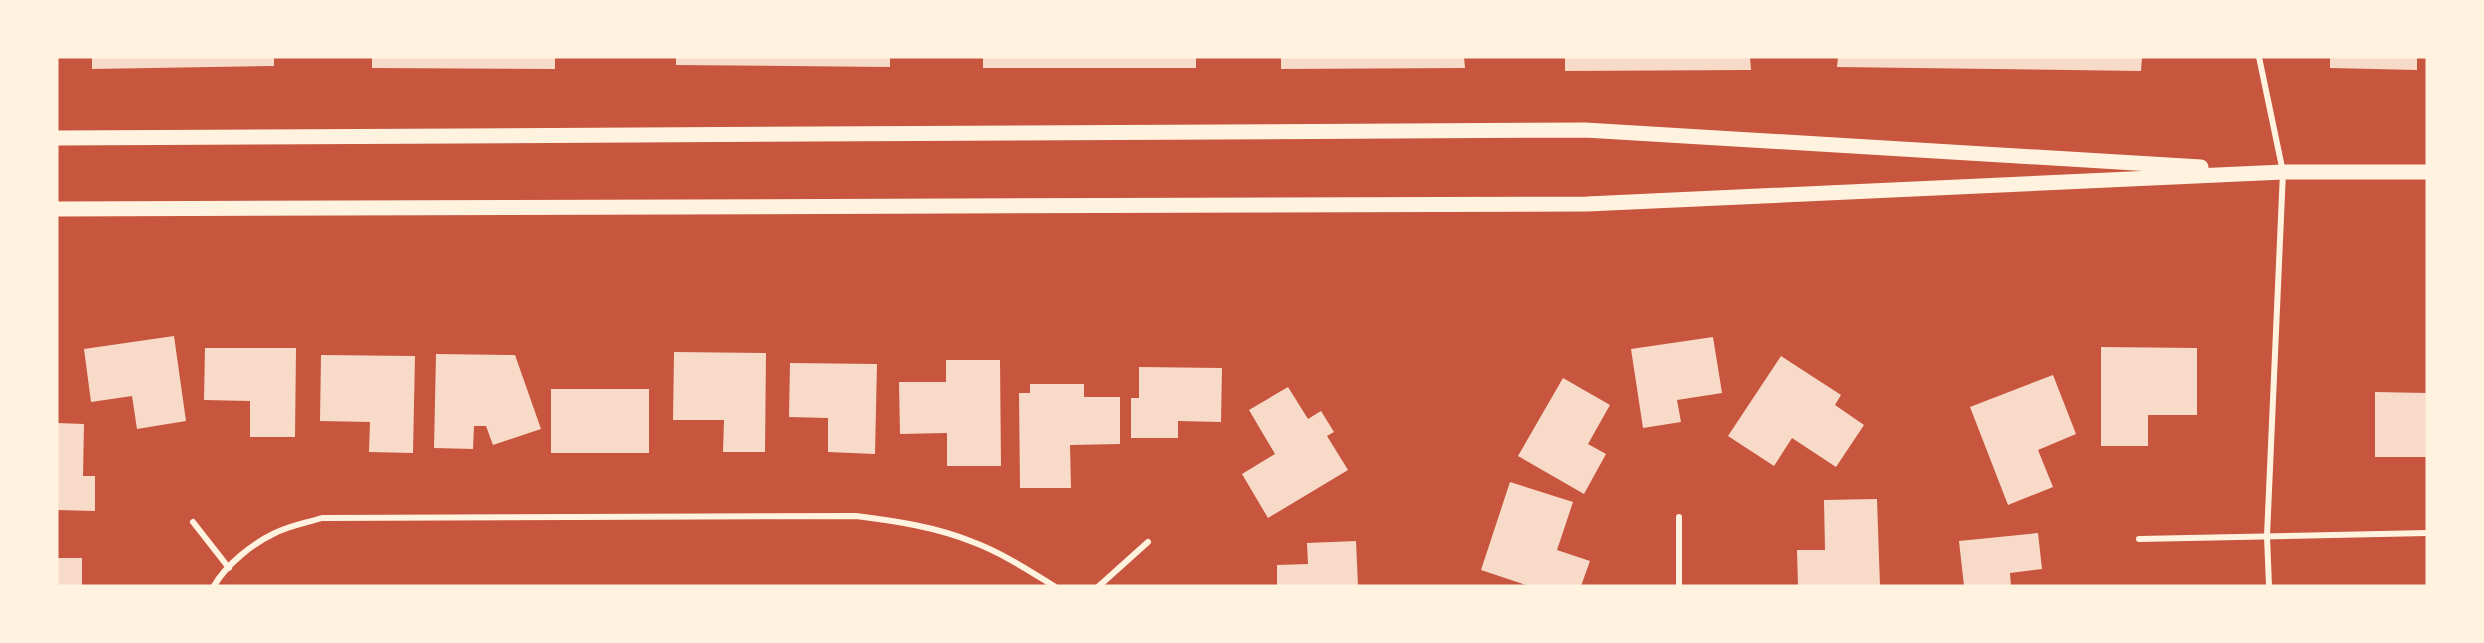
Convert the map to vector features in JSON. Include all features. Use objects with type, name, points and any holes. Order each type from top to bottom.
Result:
[{"type":"main road","points":[[57,138],[1585,130],[2283,172]]},
{"type":"main road","points":[[57,209],[1587,204],[2283,172],[2427,172]]},
{"type":"street","points":[[2259,57],[2283,172],[2267,536],[2268,586]]},
{"type":"street","points":[[214,586],[229,568],[253,546],[274,533],[322,518],[856,516],[904,522],[973,541],[1013,561],[1054,586]]},
{"type":"street","points":[[1679,517],[1679,586]]},
{"type":"street","points":[[192,522],[229,568]]},
{"type":"street","points":[[2139,539],[2427,533]]},
{"type":"street","points":[[1099,586],[1148,542]]},
{"type":"building","points":[[92,57],[274,57],[274,66],[92,69]]},
{"type":"building","points":[[372,57],[555,57],[555,69],[372,68]]},
{"type":"building","points":[[676,57],[890,57],[890,67],[676,65]]},
{"type":"building","points":[[983,57],[1196,57],[1196,68],[983,68]]},
{"type":"building","points":[[1281,57],[1464,57],[1465,68],[1281,69]]},
{"type":"building","points":[[1565,57],[1750,57],[1751,70],[1565,71]]},
{"type":"building","points":[[1838,57],[2142,57],[2141,71],[1837,67]]},
{"type":"building","points":[[2330,57],[2417,57],[2417,70],[2330,68]]},
{"type":"building","points":[[174,336],[186,421],[137,429],[132,396],[91,402],[84,349]]},
{"type":"building","points":[[1713,337],[1722,393],[1677,400],[1681,422],[1643,428],[1631,349]]},
{"type":"building","points":[[2101,347],[2197,348],[2197,415],[2148,415],[2148,446],[2101,446]]},
{"type":"building","points":[[205,348],[296,348],[295,437],[250,437],[250,401],[204,400]]},
{"type":"building","points":[[674,352],[766,353],[765,452],[723,452],[724,420],[673,420]]},
{"type":"building","points":[[436,354],[515,355],[541,429],[493,445],[486,426],[474,426],[473,449],[434,448]]},
{"type":"building","points":[[321,355],[415,356],[413,453],[369,452],[370,422],[320,421]]},
{"type":"building","points":[[1781,356],[1841,395],[1835,405],[1864,425],[1836,467],[1792,438],[1774,466],[1728,436]]},
{"type":"building","points":[[946,360],[1000,360],[1001,466],[947,466],[947,433],[900,434],[899,382],[946,382]]},
{"type":"building","points":[[790,363],[877,364],[875,454],[828,452],[828,418],[789,417]]},
{"type":"building","points":[[1139,367],[1222,368],[1221,422],[1178,421],[1178,438],[1131,438],[1131,398],[1139,398]]},
{"type":"building","points":[[2053,375],[2076,434],[2038,450],[2053,487],[2008,505],[1970,407]]},
{"type":"building","points":[[1563,378],[1610,405],[1588,444],[1606,454],[1584,494],[1518,456]]},
{"type":"building","points":[[1030,384],[1084,384],[1084,397],[1120,397],[1120,444],[1070,445],[1071,488],[1020,488],[1019,393],[1030,393]]},
{"type":"building","points":[[1288,387],[1308,419],[1321,411],[1334,432],[1327,436],[1348,470],[1268,518],[1242,474],[1275,454],[1249,410]]},
{"type":"building","points":[[551,389],[649,389],[649,453],[551,453]]},
{"type":"building","points":[[2375,392],[2427,393],[2427,457],[2375,457]]},
{"type":"building","points":[[57,423],[84,424],[83,476],[95,476],[95,511],[57,510]]},
{"type":"building","points":[[1510,482],[1573,502],[1557,550],[1590,561],[1581,586],[1529,586],[1481,570]]},
{"type":"building","points":[[1877,499],[1880,586],[1798,586],[1797,550],[1825,550],[1824,500]]},
{"type":"building","points":[[2038,533],[2042,569],[2010,573],[2011,586],[1964,586],[1959,541]]},
{"type":"building","points":[[1356,541],[1358,586],[1277,586],[1277,565],[1308,564],[1307,543]]},
{"type":"building","points":[[57,558],[82,558],[82,586],[57,586]]}]
